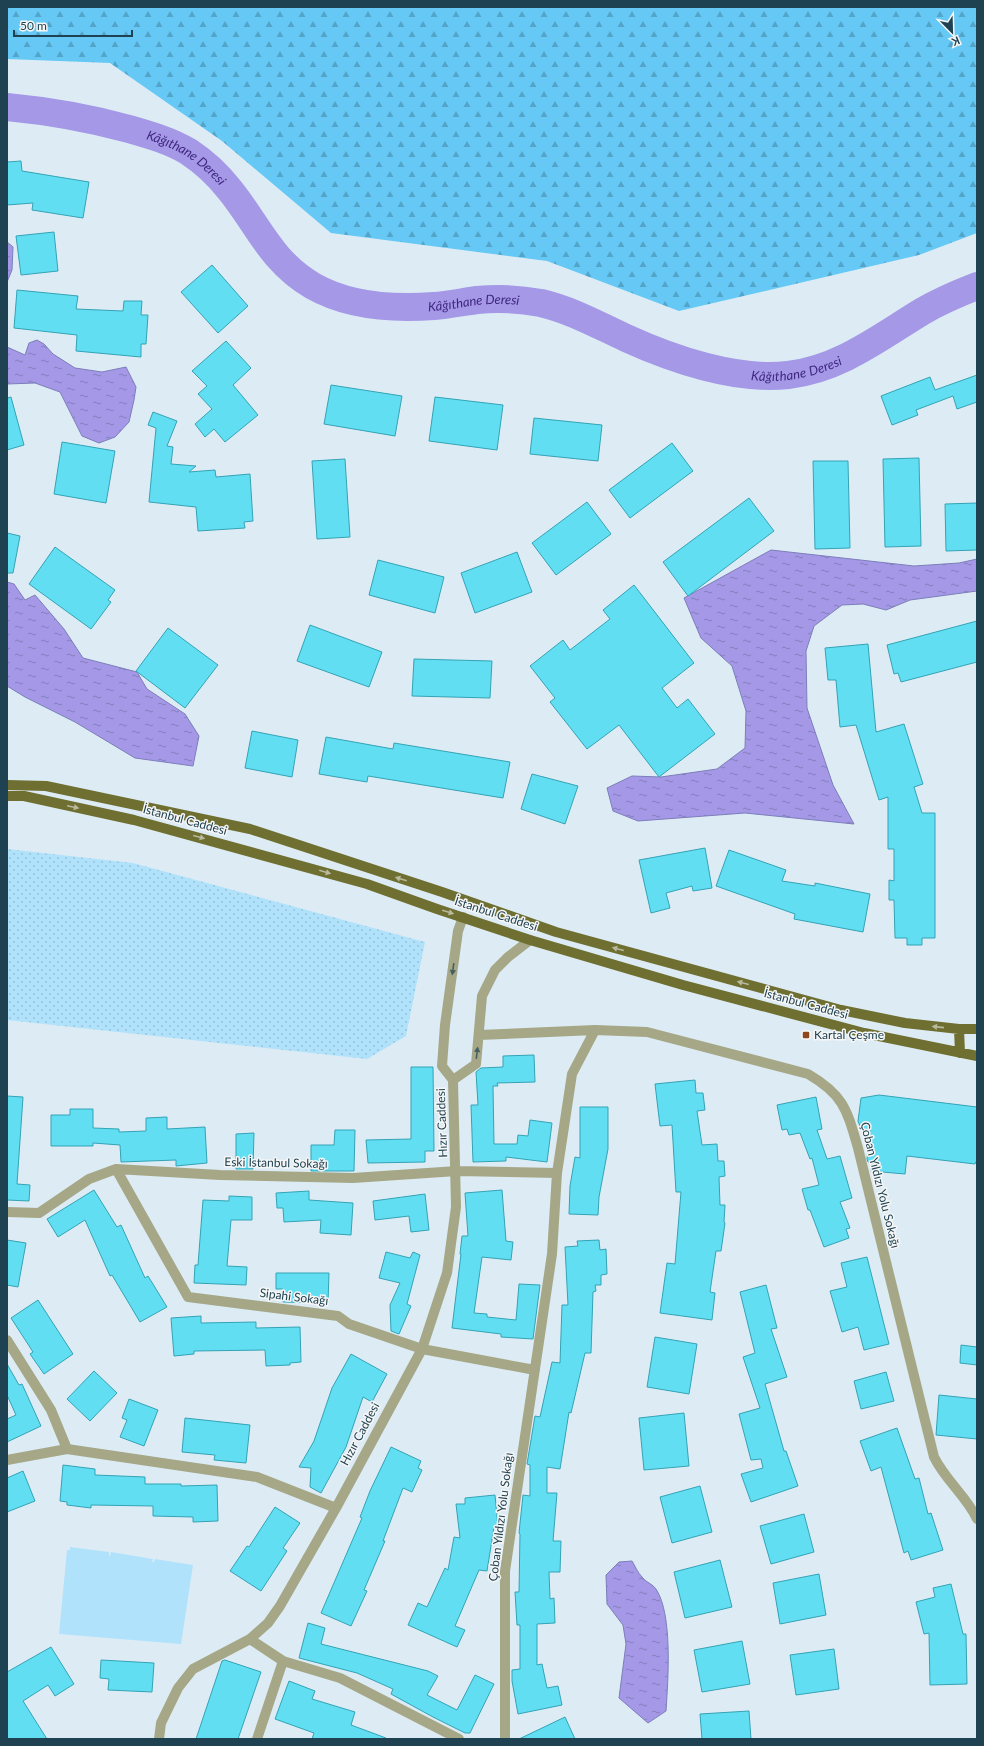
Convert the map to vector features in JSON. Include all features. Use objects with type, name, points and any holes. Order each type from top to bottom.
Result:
[{"type":"main road","name":"İstanbul Caddesi","points":[[7,785],[46,786],[250,830],[468,901],[556,932],[841,1010],[905,1024],[959,1029],[977,1029]]},
{"type":"main road","points":[[46,786],[49,802]]},
{"type":"main road","name":"İstanbul Caddesi","points":[[7,796],[24,796],[134,820],[276,858],[367,884],[530,940],[683,985],[844,1028],[977,1056]]},
{"type":"main road","points":[[463,917],[468,901]]},
{"type":"main road","points":[[959,1029],[960,1053]]},
{"type":"street","name":"Hızır Caddesi","points":[[159,1739],[161,1723],[178,1688],[193,1669],[250,1639],[268,1623],[280,1606],[336,1508],[422,1349],[447,1273],[456,1207],[457,1171],[453,1080],[442,1066],[458,931],[463,917]]},
{"type":"street","name":"Hızır Caddesi","points":[[453,1080],[476,1064],[482,996],[495,970],[508,957],[530,940]]},
{"type":"street","name":"Çoban Yıldızı Yolu Sokağı","points":[[479,1035],[595,1030],[648,1032],[808,1074],[823,1083],[836,1094],[847,1111],[858,1148],[934,1457],[941,1471],[973,1511],[977,1519]]},
{"type":"street","points":[[557,1173],[572,1074],[595,1030]]},
{"type":"street","name":"Eski İstanbul Sokağı","points":[[7,1212],[39,1213],[88,1179],[116,1169],[220,1175],[353,1178],[457,1171],[557,1173]]},
{"type":"street","name":"Sipahi Sokağı","points":[[116,1169],[188,1297],[338,1316],[349,1324],[422,1349],[535,1370]]},
{"type":"street","name":"Çoban Yıldızı Yolu Sokağı","points":[[505,1739],[505,1571],[552,1254],[557,1173]]},
{"type":"street","points":[[7,1340],[51,1410],[66,1449]]},
{"type":"street","points":[[7,1460],[66,1449],[257,1477],[336,1508]]},
{"type":"street","points":[[250,1639],[283,1660],[340,1678],[458,1739]]},
{"type":"street","points":[[257,1739],[283,1660]]},
{"type":"shaded area","points":[[7,849],[133,863],[425,942],[406,1036],[367,1059],[7,1020]]},
{"type":"shaded area","points":[[70,1547],[109,1552],[109,1556],[111,1552],[153,1559],[152,1562],[154,1562],[155,1559],[193,1565],[181,1644],[59,1634],[67,1550],[70,1550]]},
{"type":"green space","points":[[7,7],[977,7],[977,233],[919,255],[679,311],[547,261],[331,233],[222,141],[110,63],[7,59]]},
{"type":"water","points":[[7,242],[13,247],[12,270],[7,282]]},
{"type":"water","points":[[37,340],[44,344],[53,354],[75,368],[102,372],[126,367],[136,387],[134,400],[129,422],[115,437],[99,443],[82,436],[60,392],[35,383],[7,384],[7,347],[25,355],[29,343]]},
{"type":"water","points":[[771,550],[914,566],[959,563],[977,559],[977,591],[910,600],[886,610],[863,604],[842,605],[814,626],[806,651],[807,708],[833,785],[854,824],[745,813],[638,821],[613,811],[607,788],[632,776],[661,777],[717,769],[745,748],[746,711],[732,666],[701,638],[684,598]]},
{"type":"water","points":[[7,582],[14,584],[25,600],[35,595],[64,629],[83,658],[137,672],[147,689],[185,714],[199,736],[193,766],[135,758],[75,722],[25,697],[7,686]]},
{"type":"water","points":[[632,1561],[643,1579],[656,1589],[665,1615],[667,1631],[668,1666],[666,1711],[648,1723],[619,1698],[626,1644],[623,1625],[607,1604],[606,1575],[619,1562]]},
{"type":"building","points":[[21,161],[22,171],[89,182],[83,218],[32,210],[33,203],[7,205],[7,162]]},
{"type":"building","points":[[54,232],[58,271],[21,275],[16,236]]},
{"type":"building","points":[[212,265],[248,306],[218,333],[181,292]]},
{"type":"building","points":[[17,290],[78,296],[76,309],[123,311],[124,301],[142,301],[141,315],[148,315],[146,344],[141,344],[141,357],[76,351],[77,335],[14,328]]},
{"type":"building","points":[[226,341],[251,368],[233,385],[258,415],[225,442],[214,429],[205,437],[195,424],[212,409],[198,394],[207,386],[192,371]]},
{"type":"building","points":[[977,375],[977,402],[957,409],[953,396],[916,410],[918,415],[892,425],[881,396],[930,377],[935,390]]},
{"type":"building","points":[[331,385],[402,396],[395,436],[324,424]]},
{"type":"building","points":[[11,397],[24,445],[7,450],[7,398]]},
{"type":"building","points":[[435,397],[503,405],[497,450],[429,441]]},
{"type":"building","points":[[153,412],[177,421],[167,446],[173,447],[171,464],[196,466],[189,472],[215,470],[216,477],[250,474],[253,521],[244,522],[245,528],[198,531],[196,507],[149,502],[156,428],[148,425]]},
{"type":"building","points":[[534,418],[602,425],[598,461],[530,454]]},
{"type":"building","points":[[62,442],[115,451],[106,503],[54,494]]},
{"type":"building","points":[[672,443],[693,471],[630,518],[609,490]]},
{"type":"building","points":[[919,458],[921,546],[885,547],[883,459]]},
{"type":"building","points":[[345,459],[350,537],[317,539],[312,461]]},
{"type":"building","points":[[813,461],[848,461],[850,548],[815,549]]},
{"type":"building","points":[[749,498],[774,531],[688,596],[663,562]]},
{"type":"building","points":[[587,502],[611,534],[556,575],[532,543]]},
{"type":"building","points":[[977,503],[977,550],[946,551],[945,504]]},
{"type":"building","points":[[7,533],[20,536],[13,573],[7,573]]},
{"type":"building","points":[[55,547],[115,590],[108,600],[111,602],[91,629],[29,584]]},
{"type":"building","points":[[517,552],[532,592],[475,613],[461,573]]},
{"type":"building","points":[[378,560],[444,577],[435,613],[369,595]]},
{"type":"building","points":[[634,585],[694,663],[662,688],[677,708],[688,699],[715,734],[659,777],[619,725],[587,749],[550,702],[555,698],[530,666],[563,640],[570,650],[610,619],[603,610]]},
{"type":"building","points":[[977,621],[977,662],[901,682],[898,673],[894,674],[887,645]]},
{"type":"building","points":[[310,625],[382,652],[369,687],[297,661]]},
{"type":"building","points":[[168,628],[218,665],[185,708],[136,671]]},
{"type":"building","points":[[868,644],[876,732],[904,724],[923,784],[914,787],[922,813],[935,813],[935,938],[922,938],[922,945],[907,945],[907,938],[895,938],[894,900],[889,900],[889,880],[894,881],[894,849],[888,849],[888,797],[879,800],[856,725],[840,727],[836,680],[828,680],[825,648]]},
{"type":"building","points":[[414,659],[492,661],[490,698],[412,696]]},
{"type":"building","points":[[252,731],[298,740],[292,777],[245,768]]},
{"type":"building","points":[[326,737],[393,749],[394,743],[510,762],[503,798],[368,776],[367,782],[319,774]]},
{"type":"building","points":[[532,774],[578,786],[565,824],[521,809]]},
{"type":"building","points":[[705,848],[712,888],[693,891],[692,886],[666,893],[670,908],[651,913],[639,860]]},
{"type":"building","points":[[729,850],[786,870],[782,881],[815,886],[815,883],[870,894],[863,932],[794,919],[795,914],[716,886]]},
{"type":"building","points":[[534,1055],[535,1082],[497,1083],[498,1086],[493,1086],[494,1144],[517,1144],[518,1135],[528,1136],[530,1120],[552,1123],[547,1162],[506,1157],[506,1161],[473,1162],[471,1105],[478,1105],[476,1072],[481,1068],[503,1067],[503,1056]]},
{"type":"building","points":[[411,1067],[433,1067],[434,1151],[425,1151],[425,1162],[368,1163],[366,1140],[411,1139]]},
{"type":"building","points":[[695,1080],[696,1093],[703,1093],[705,1110],[697,1111],[702,1145],[717,1144],[718,1161],[724,1161],[725,1176],[719,1177],[720,1205],[725,1205],[725,1223],[721,1251],[716,1251],[710,1292],[715,1293],[712,1320],[660,1313],[667,1263],[675,1264],[681,1192],[676,1192],[672,1125],[660,1126],[655,1084]]},
{"type":"building","points":[[879,1095],[977,1107],[977,1160],[975,1164],[907,1156],[905,1174],[871,1171],[872,1162],[868,1162],[867,1159],[870,1130],[861,1129],[858,1121],[861,1098]]},
{"type":"building","points":[[7,1096],[23,1097],[17,1184],[30,1185],[29,1201],[7,1200]]},
{"type":"building","points":[[816,1097],[822,1129],[817,1130],[827,1159],[840,1156],[852,1198],[840,1202],[850,1228],[846,1229],[849,1238],[824,1247],[810,1210],[808,1210],[802,1189],[819,1185],[812,1158],[810,1159],[800,1133],[789,1135],[787,1129],[782,1130],[777,1105]]},
{"type":"building","points":[[580,1107],[608,1107],[608,1149],[599,1197],[598,1215],[569,1214],[570,1186],[575,1157],[580,1158]]},
{"type":"building","points":[[70,1109],[93,1109],[93,1128],[119,1129],[119,1132],[146,1131],[146,1118],[167,1117],[167,1129],[205,1127],[207,1163],[176,1166],[176,1160],[121,1162],[120,1145],[93,1143],[93,1146],[51,1146],[51,1115],[70,1115]]},
{"type":"building","points":[[335,1130],[355,1130],[354,1171],[311,1171],[311,1145],[334,1145]]},
{"type":"building","points":[[254,1133],[253,1169],[236,1169],[236,1134]]},
{"type":"building","points":[[94,1190],[117,1227],[121,1225],[145,1278],[148,1276],[167,1307],[140,1322],[112,1275],[110,1276],[85,1220],[58,1237],[47,1219]]},
{"type":"building","points":[[502,1190],[506,1241],[513,1242],[511,1260],[482,1257],[474,1313],[487,1314],[487,1317],[516,1320],[519,1284],[540,1285],[533,1339],[501,1337],[501,1334],[452,1328],[462,1236],[468,1236],[465,1193]]},
{"type":"building","points":[[309,1191],[309,1200],[353,1203],[351,1235],[320,1233],[321,1220],[284,1222],[283,1208],[277,1208],[276,1193]]},
{"type":"building","points":[[425,1194],[429,1230],[411,1232],[409,1216],[375,1220],[373,1201]]},
{"type":"building","points":[[229,1196],[252,1197],[252,1220],[231,1220],[227,1266],[247,1267],[246,1285],[194,1283],[195,1265],[198,1265],[203,1200],[229,1201]]},
{"type":"building","points":[[7,1240],[26,1243],[18,1287],[7,1285]]},
{"type":"building","points":[[599,1240],[600,1250],[606,1249],[607,1274],[601,1275],[601,1285],[595,1285],[596,1291],[593,1292],[591,1353],[585,1353],[571,1413],[569,1412],[560,1469],[547,1467],[547,1493],[557,1493],[553,1541],[561,1541],[560,1572],[549,1572],[550,1599],[554,1598],[555,1623],[537,1624],[537,1665],[542,1664],[547,1688],[558,1686],[562,1705],[518,1714],[512,1681],[512,1670],[520,1669],[520,1625],[517,1625],[515,1592],[519,1592],[519,1533],[523,1495],[530,1496],[530,1465],[527,1464],[535,1416],[540,1417],[552,1362],[560,1363],[562,1305],[568,1305],[565,1247],[578,1246],[577,1241]]},
{"type":"building","points":[[386,1252],[410,1258],[413,1252],[420,1255],[407,1304],[411,1306],[399,1334],[391,1331],[390,1305],[400,1283],[379,1278]]},
{"type":"building","points":[[867,1257],[889,1344],[864,1350],[858,1327],[842,1332],[830,1291],[847,1287],[841,1263]]},
{"type":"building","points":[[276,1273],[329,1273],[328,1303],[283,1302],[283,1289],[276,1289]]},
{"type":"building","points":[[766,1285],[777,1328],[771,1329],[787,1377],[765,1384],[784,1451],[786,1451],[798,1486],[751,1502],[741,1474],[763,1468],[761,1459],[751,1460],[739,1414],[760,1408],[743,1357],[755,1353],[740,1292]]},
{"type":"building","points":[[38,1300],[73,1354],[44,1374],[30,1354],[33,1352],[11,1318]]},
{"type":"building","points":[[201,1316],[201,1323],[256,1322],[256,1328],[300,1327],[301,1362],[290,1363],[290,1365],[266,1366],[265,1350],[194,1351],[194,1354],[174,1356],[171,1318]]},
{"type":"building","points":[[655,1337],[697,1344],[689,1394],[647,1387]]},
{"type":"building","points":[[961,1345],[977,1347],[977,1365],[960,1363]]},
{"type":"building","points":[[351,1354],[387,1374],[372,1402],[363,1397],[346,1447],[321,1493],[310,1487],[311,1468],[299,1467],[314,1441],[332,1388]]},
{"type":"building","points":[[7,1364],[19,1385],[22,1384],[41,1426],[7,1442],[7,1419],[16,1415],[7,1395]]},
{"type":"building","points":[[94,1371],[117,1393],[90,1421],[67,1399]]},
{"type":"building","points":[[886,1372],[894,1401],[861,1409],[854,1381]]},
{"type":"building","points":[[939,1395],[977,1399],[977,1439],[936,1435]]},
{"type":"building","points":[[129,1399],[158,1410],[144,1446],[120,1437],[127,1420],[122,1418]]},
{"type":"building","points":[[684,1413],[689,1466],[644,1470],[639,1418]]},
{"type":"building","points":[[185,1418],[250,1425],[246,1463],[214,1460],[215,1455],[182,1452]]},
{"type":"building","points":[[897,1428],[915,1479],[919,1478],[928,1514],[931,1513],[943,1550],[911,1560],[908,1551],[904,1553],[881,1467],[871,1471],[860,1441]]},
{"type":"building","points":[[391,1447],[421,1461],[418,1468],[422,1470],[412,1492],[403,1488],[383,1541],[385,1541],[364,1590],[367,1591],[351,1626],[321,1613],[362,1518],[360,1517],[370,1491]]},
{"type":"building","points":[[63,1465],[95,1469],[95,1475],[145,1477],[145,1484],[181,1484],[181,1486],[217,1485],[218,1521],[193,1522],[193,1517],[153,1516],[153,1506],[91,1505],[91,1508],[67,1505],[67,1502],[60,1501]]},
{"type":"building","points":[[23,1471],[35,1501],[7,1512],[7,1478]]},
{"type":"building","points":[[700,1486],[712,1532],[672,1543],[660,1497]]},
{"type":"building","points":[[495,1495],[498,1527],[494,1527],[487,1571],[479,1570],[455,1626],[465,1630],[457,1647],[408,1625],[418,1603],[427,1607],[445,1568],[448,1570],[454,1537],[460,1538],[456,1504],[465,1504],[465,1498]]},
{"type":"building","points":[[275,1507],[300,1523],[283,1548],[287,1551],[261,1591],[230,1571],[247,1546],[249,1547]]},
{"type":"building","points":[[804,1514],[814,1552],[771,1564],[760,1526]]},
{"type":"building","points":[[720,1560],[732,1607],[685,1618],[674,1572]]},
{"type":"building","points":[[819,1574],[826,1615],[780,1624],[773,1583]]},
{"type":"building","points":[[951,1584],[963,1634],[966,1634],[967,1684],[930,1685],[929,1633],[924,1634],[916,1602],[935,1597],[933,1588]]},
{"type":"building","points":[[308,1623],[325,1628],[321,1644],[428,1671],[438,1676],[427,1695],[457,1710],[475,1675],[494,1684],[470,1733],[465,1733],[433,1717],[391,1694],[393,1689],[357,1673],[299,1658]]},
{"type":"building","points":[[742,1641],[750,1684],[702,1692],[694,1650]]},
{"type":"building","points":[[51,1647],[74,1684],[55,1696],[48,1685],[23,1701],[47,1739],[7,1739],[7,1672]]},
{"type":"building","points":[[834,1649],[839,1689],[796,1695],[790,1655]]},
{"type":"building","points":[[101,1660],[154,1663],[152,1692],[108,1690],[109,1679],[100,1678]]},
{"type":"building","points":[[225,1660],[261,1672],[238,1739],[196,1739],[222,1661]]},
{"type":"building","points":[[289,1681],[315,1691],[312,1699],[355,1712],[351,1725],[386,1739],[312,1739],[314,1733],[275,1719]]},
{"type":"building","points":[[749,1711],[751,1739],[702,1739],[700,1714]]},
{"type":"building","points":[[565,1717],[575,1739],[519,1739]]},
{"type":"waterway","name":"Kâğıthane Deresi","points":[[7,107],[69,115],[99,121],[137,131],[175,145],[189,152],[205,164],[225,184],[275,254],[298,276],[327,293],[341,298],[372,305],[403,307],[434,306],[493,299],[541,303],[574,314],[644,346],[684,361],[705,367],[747,375],[788,375],[807,372],[825,366],[842,359],[875,341],[929,307],[977,286]]},
{"type":"place","name":"Kartal Çeşme","points":[[806,1035]]}]
